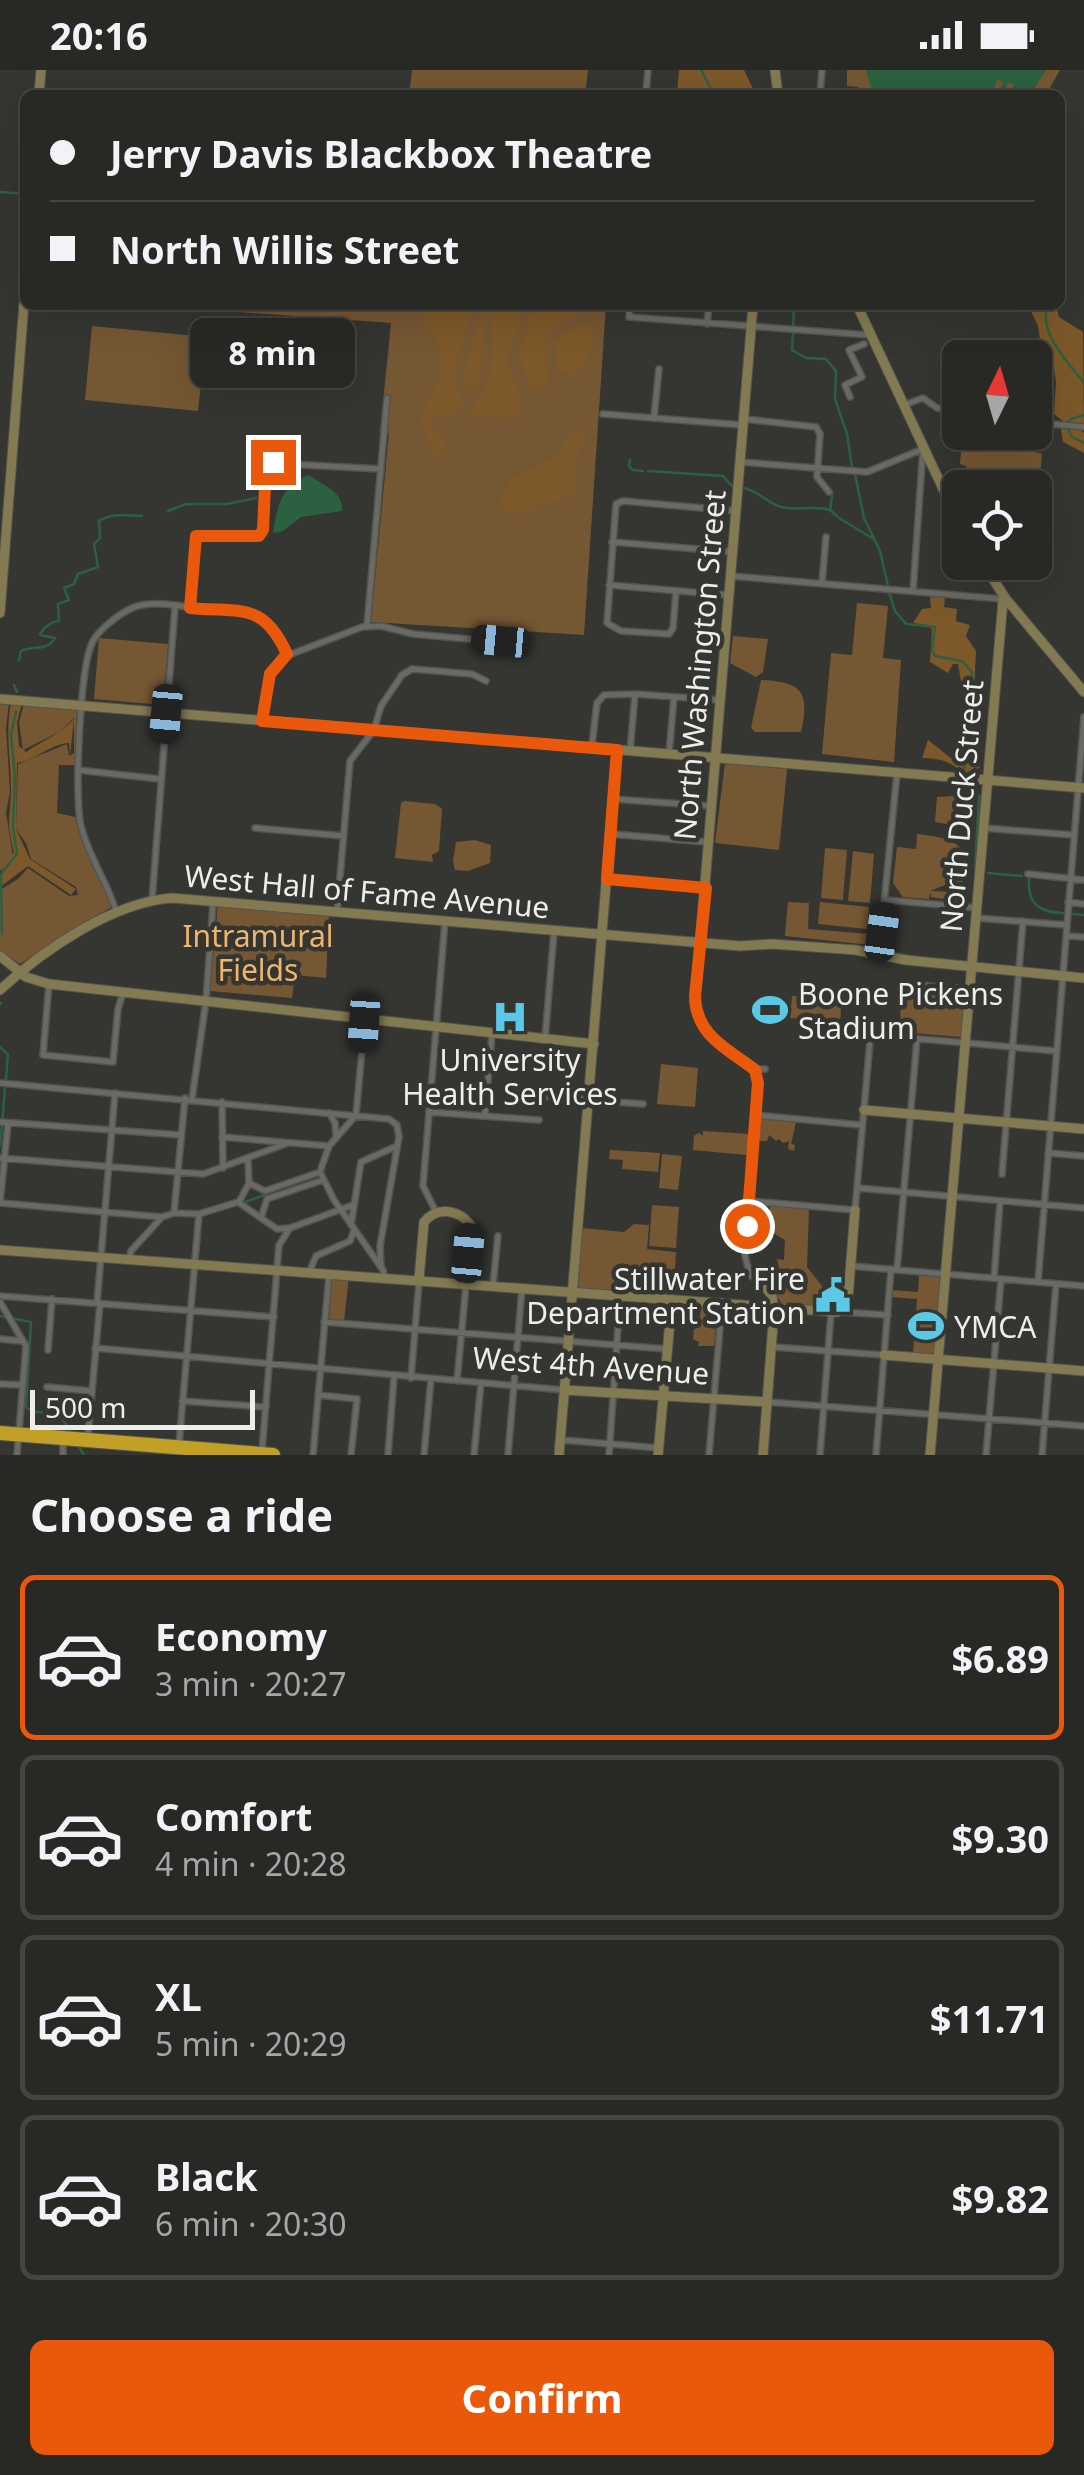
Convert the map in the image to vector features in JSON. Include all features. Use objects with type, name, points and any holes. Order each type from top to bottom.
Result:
[{"type":"highway","points":[[0,1432],[88,1439],[112,1447],[179,1447],[201,1452],[272,1455]]},
{"type":"street","points":[[0,613],[23,310]]},
{"type":"street","points":[[630,310],[630,318],[871,334]]},
{"type":"street","points":[[707,324],[708,310]]},
{"type":"street","name":"North Washington Street","points":[[754,310],[695,1004],[710,1037],[760,1069]]},
{"type":"street","points":[[859,310],[942,489]]},
{"type":"street","points":[[850,397],[845,385],[862,378],[848,350],[864,344]]},
{"type":"street","points":[[654,417],[659,368]]},
{"type":"street","points":[[367,626],[387,398]]},
{"type":"street","points":[[904,405],[923,398],[942,409]]},
{"type":"street","points":[[603,414],[816,427],[820,434],[819,480],[829,492]]},
{"type":"street","points":[[1052,422],[1084,427]]},
{"type":"street","points":[[741,462],[867,472],[923,449]]},
{"type":"street","points":[[913,591],[923,449]]},
{"type":"street","points":[[190,608],[196,536],[259,536],[263,530],[263,486],[268,464],[381,469]]},
{"type":"street","points":[[676,590],[672,631],[658,634],[613,630],[606,618],[617,502],[737,510]]},
{"type":"street","points":[[822,584],[826,537]]},
{"type":"street","points":[[612,542],[734,552]]},
{"type":"street","points":[[731,576],[1004,599]]},
{"type":"street","points":[[993,580],[1004,599],[1080,682],[1084,692]]},
{"type":"street","points":[[609,586],[730,595]]},
{"type":"street","name":"North Duck Street","points":[[930,1455],[1004,599]]},
{"type":"street","points":[[152,900],[174,607]]},
{"type":"street","points":[[116,911],[81,826],[76,802],[91,645],[104,629],[132,608],[174,607],[260,616],[277,631],[287,654]]},
{"type":"street","points":[[262,721],[270,674],[287,654],[367,626],[512,643]]},
{"type":"street","points":[[337,912],[350,761],[374,730],[377,713],[402,675],[412,668],[472,674],[486,680]]},
{"type":"street","points":[[630,751],[634,694]]},
{"type":"street","points":[[592,748],[597,703],[604,695],[722,700]]},
{"type":"street","points":[[669,754],[674,697]]},
{"type":"street","points":[[0,700],[1081,788]]},
{"type":"street","points":[[1038,1282],[1084,717]]},
{"type":"street","points":[[558,1455],[617,750]]},
{"type":"street","points":[[78,770],[160,779]]},
{"type":"street","points":[[880,951],[896,772]]},
{"type":"street","points":[[614,799],[713,806]]},
{"type":"street","points":[[255,828],[344,836]]},
{"type":"street","points":[[984,828],[1074,835]]},
{"type":"street","points":[[611,834],[710,842]]},
{"type":"street","points":[[1028,874],[1084,880]]},
{"type":"street","points":[[607,879],[706,888]]},
{"type":"street","name":"West Hall of Fame Avenue","points":[[0,990],[19,972],[116,911],[152,900],[214,900],[701,943],[880,951],[916,961],[1084,978]]},
{"type":"street","points":[[174,1213],[181,1136],[206,1001],[214,900]]},
{"type":"street","points":[[886,900],[1067,925]]},
{"type":"street","points":[[1068,909],[1084,904]]},
{"type":"street","points":[[1002,1174],[1023,921]]},
{"type":"street","points":[[436,1212],[424,1186],[445,922]]},
{"type":"street","points":[[545,1039],[554,932]]},
{"type":"street","points":[[1066,936],[1084,938]]},
{"type":"street","points":[[4,959],[19,972],[48,984],[594,1044]]},
{"type":"street","points":[[34,964],[34,980]]},
{"type":"street","points":[[48,984],[43,1055],[113,1062],[119,990]]},
{"type":"street","points":[[364,1018],[355,1118],[329,1146],[321,1176],[383,1271]]},
{"type":"street","points":[[485,1116],[492,1033]]},
{"type":"street","points":[[832,1311],[846,1303],[870,1041],[875,1035],[1057,1051]]},
{"type":"street","points":[[876,1455],[918,1039]]},
{"type":"street","points":[[760,1069],[745,1262],[750,1275],[772,1296],[773,1306],[763,1455]]},
{"type":"street","points":[[4,1084],[389,1119],[397,1125],[398,1143],[380,1246],[383,1271]]},
{"type":"street","points":[[88,1439],[115,1093]]},
{"type":"street","points":[[541,1096],[643,1104]]},
{"type":"street","points":[[222,1102],[223,1168]]},
{"type":"street","points":[[864,1110],[1084,1129]]},
{"type":"street","points":[[330,1112],[336,1136]]},
{"type":"street","points":[[429,1112],[538,1120]]},
{"type":"street","points":[[755,1115],[863,1125]]},
{"type":"street","points":[[181,1136],[3,1122],[0,1204],[162,1217],[198,1214],[238,1202],[249,1183],[248,1159]]},
{"type":"street","points":[[222,1136],[329,1146]]},
{"type":"street","points":[[2,1159],[203,1174],[288,1142]]},
{"type":"street","points":[[348,1242],[361,1162],[398,1143]]},
{"type":"street","points":[[1048,1153],[1084,1156]]},
{"type":"street","points":[[378,1154],[389,1162],[392,1171]]},
{"type":"street","points":[[234,1164],[246,1171]]},
{"type":"street","points":[[249,1183],[265,1191],[321,1176]]},
{"type":"street","points":[[267,1199],[321,1176]]},
{"type":"street","points":[[857,1188],[1084,1208]]},
{"type":"street","points":[[263,1220],[265,1191]]},
{"type":"street","points":[[330,1215],[334,1200]]},
{"type":"street","points":[[749,1201],[855,1210]]},
{"type":"street","points":[[986,1455],[1000,1201]]},
{"type":"street","points":[[238,1202],[282,1230],[353,1204]]},
{"type":"street","points":[[411,1378],[424,1222],[436,1212],[457,1214],[471,1226],[458,1382]]},
{"type":"street","points":[[179,1447],[198,1214]]},
{"type":"street","points":[[129,1260],[130,1251],[162,1217]]},
{"type":"street","points":[[272,1226],[279,1245]]},
{"type":"street","points":[[252,1454],[266,1408],[279,1245],[290,1228]]},
{"type":"street","points":[[493,1285],[498,1236]]},
{"type":"street","points":[[310,1270],[320,1253],[348,1242],[380,1246]]},
{"type":"street","points":[[0,1250],[276,1271],[383,1271],[419,1279],[888,1314]]},
{"type":"street","points":[[851,1266],[1084,1286]]},
{"type":"street","points":[[313,1455],[329,1272]]},
{"type":"street","points":[[1042,1455],[1056,1284]]},
{"type":"street","points":[[508,1455],[522,1286]]},
{"type":"street","points":[[609,1455],[623,1295]]},
{"type":"street","points":[[17,1455],[26,1359],[24,1340],[0,1299],[52,1299],[274,1317]]},
{"type":"street","points":[[48,1350],[52,1299]]},
{"type":"street","points":[[560,1440],[658,1452],[670,1299]]},
{"type":"street","points":[[706,1301],[736,1304]]},
{"type":"street","points":[[710,1455],[722,1304]]},
{"type":"street","points":[[820,1455],[832,1311]]},
{"type":"street","points":[[324,1322],[667,1349]]},
{"type":"street","points":[[0,1339],[24,1340]]},
{"type":"street","points":[[771,1347],[1084,1371]]},
{"type":"street","name":"West 4th Avenue","points":[[95,1348],[430,1380],[1084,1426]]},
{"type":"street","points":[[388,1455],[394,1377]]},
{"type":"street","points":[[424,1455],[430,1380]]},
{"type":"street","points":[[474,1455],[481,1383]]},
{"type":"street","points":[[0,1384],[22,1385]]},
{"type":"street","points":[[47,1387],[92,1390]]},
{"type":"street","points":[[318,1395],[357,1399],[351,1455]]},
{"type":"street","points":[[182,1401],[266,1408]]},
{"type":"street","points":[[63,1438],[63,1455]]},
{"type":"green space","points":[[412,70],[588,70],[586,90],[410,90]]},
{"type":"green space","points":[[847,70],[1060,70],[1049,90],[859,90],[847,86]]},
{"type":"green space","points":[[212,310],[606,310],[584,635],[371,622],[389,433],[380,432],[391,323]]},
{"type":"green space","points":[[92,326],[206,337],[198,411],[85,400]]},
{"type":"green space","points":[[1041,450],[1035,452],[1042,454],[1041,470],[967,470],[960,464],[961,452]]},
{"type":"green space","points":[[857,603],[888,606],[883,658],[901,660],[894,762],[822,754],[831,653],[852,655]]},
{"type":"green space","points":[[733,636],[768,639],[763,672],[756,677],[730,663]]},
{"type":"green space","points":[[99,638],[168,644],[163,705],[94,699]]},
{"type":"green space","points":[[761,680],[786,683],[800,691],[804,707],[801,732],[755,732],[751,728]]},
{"type":"green space","points":[[0,703],[9,703],[6,728],[10,792],[6,813],[12,857],[0,871]]},
{"type":"green space","points":[[24,704],[80,709],[75,765],[59,765],[57,813],[75,817],[113,906],[20,964],[0,951],[0,890],[28,868],[69,896],[78,895],[76,887],[31,859],[16,829],[18,764],[67,744],[69,756],[74,753],[74,718],[61,731],[23,750],[19,722]]},
{"type":"green space","points":[[725,763],[787,769],[779,850],[715,843]]},
{"type":"green space","points":[[953,796],[966,810],[963,827],[935,822],[937,797]]},
{"type":"green space","points":[[404,801],[435,804],[442,809],[439,851],[432,855],[433,862],[395,858]]},
{"type":"green space","points":[[917,834],[943,838],[959,846],[964,862],[961,889],[945,885],[930,891],[957,892],[957,901],[931,897],[930,892],[929,899],[903,897],[893,883],[897,847],[916,849]]},
{"type":"green space","points":[[475,840],[491,845],[490,863],[468,871],[455,870],[456,842]]},
{"type":"green space","points":[[825,848],[847,850],[843,900],[821,898]]},
{"type":"green space","points":[[853,851],[874,854],[870,903],[848,901]]},
{"type":"green space","points":[[788,902],[809,903],[808,929],[882,932],[880,946],[785,936]]},
{"type":"green space","points":[[820,902],[869,907],[867,929],[818,924]]},
{"type":"green space","name":"Intramural Fields","points":[[218,904],[329,914],[326,978],[295,975],[292,998],[210,991]]},
{"type":"green space","points":[[901,980],[965,985],[961,1037],[900,1032]]},
{"type":"green space","points":[[792,996],[842,999],[840,1021],[790,1018]]},
{"type":"green space","points":[[661,1064],[698,1068],[695,1107],[657,1104]]},
{"type":"green space","points":[[761,1119],[796,1122],[791,1144],[795,1145],[794,1151],[788,1149],[789,1141],[776,1141],[769,1135],[767,1141],[759,1141]]},
{"type":"green space","points":[[703,1131],[750,1134],[749,1152],[746,1155],[693,1150],[694,1136],[703,1136]]},
{"type":"green space","points":[[610,1150],[660,1153],[658,1172],[622,1169],[623,1160],[609,1159]]},
{"type":"green space","points":[[662,1154],[682,1156],[678,1190],[659,1188]]},
{"type":"green space","points":[[652,1205],[679,1207],[676,1248],[649,1246]]},
{"type":"green space","points":[[770,1206],[809,1209],[807,1267],[822,1286],[822,1306],[782,1303],[767,1285],[774,1268],[779,1268],[777,1259],[784,1260],[785,1240],[768,1230]]},
{"type":"green space","points":[[634,1224],[649,1225],[647,1249],[676,1252],[674,1289],[670,1294],[580,1288],[577,1284],[582,1228],[624,1232]]},
{"type":"green space","points":[[331,1275],[349,1276],[344,1321],[327,1318]]},
{"type":"green space","name":"YMCA","points":[[919,1275],[940,1276],[941,1280],[934,1355],[913,1354],[917,1299],[890,1297],[891,1290],[918,1292]]},
{"type":"green space","points":[[701,1304],[718,1306],[714,1346],[698,1346],[699,1342],[693,1339]]},
{"type":"shaded area","points":[[679,70],[744,70],[754,90],[677,90]]},
{"type":"shaded area","points":[[866,70],[1046,70],[1033,90],[1012,90],[1014,84],[997,80],[994,90],[874,90]]},
{"type":"shaded area","points":[[422,310],[470,310],[455,378],[465,401],[453,416],[430,415],[432,425],[446,438],[444,448],[434,457],[420,416],[437,384],[442,364]]},
{"type":"shaded area","points":[[480,310],[484,310],[481,381],[472,390],[466,385],[465,375]]},
{"type":"shaded area","points":[[492,310],[522,310],[507,361],[522,399],[521,412],[513,419],[464,416],[483,390],[492,352]]},
{"type":"shaded area","points":[[533,310],[578,310],[546,335],[547,385],[530,390],[518,351]]},
{"type":"shaded area","points":[[1030,310],[1057,310],[1059,317],[1083,332],[1084,424],[1075,424],[1084,433],[1084,453],[1063,442],[1061,430],[1065,423],[1054,414],[1052,340],[1040,340]]},
{"type":"shaded area","points":[[587,323],[592,344],[587,358],[572,376],[567,371],[556,371],[558,337]]},
{"type":"shaded area","points":[[585,429],[574,463],[576,491],[554,503],[544,502],[532,511],[504,511],[498,504],[510,479],[562,453],[563,443]]},
{"type":"shaded area","points":[[309,475],[336,493],[342,511],[301,517],[283,531],[273,533],[282,498],[293,484]]},
{"type":"shaded area","points":[[930,596],[945,597],[944,607],[957,609],[956,621],[970,625],[966,636],[976,651],[974,691],[982,696],[983,702],[975,715],[980,724],[974,731],[979,736],[979,745],[973,750],[980,767],[970,775],[961,775],[945,761],[922,758],[928,740],[956,762],[961,758],[961,727],[970,691],[962,687],[958,664],[953,664],[948,673],[930,662],[932,629],[913,623],[922,609],[931,608]]},
{"type":"shaded area","points":[[11,703],[22,703],[17,722],[19,746],[26,752],[74,719],[70,755],[69,743],[17,763],[16,829],[30,859],[76,889],[71,895],[28,866],[0,887],[2,869],[14,852],[9,821]]},
{"type":"waterway","points":[[701,70],[711,90]]},
{"type":"waterway","points":[[1003,90],[1005,82]]},
{"type":"waterway","points":[[0,192],[20,194]]},
{"type":"waterway","points":[[793,328],[794,310]]},
{"type":"waterway","points":[[1047,310],[1050,336],[1084,383]]},
{"type":"waterway","points":[[793,333],[792,350],[806,358],[826,359],[836,371],[835,399],[847,434],[852,467]]},
{"type":"waterway","points":[[1084,415],[1066,424],[1072,437],[1084,443]]},
{"type":"waterway","points":[[630,460],[633,470],[643,471]]},
{"type":"waterway","points":[[648,471],[723,476],[732,486]]},
{"type":"waterway","points":[[855,474],[864,518],[880,551],[888,586]]},
{"type":"waterway","points":[[744,488],[781,507],[830,510]]},
{"type":"waterway","points":[[832,495],[830,510],[837,516]]},
{"type":"waterway","points":[[168,511],[186,504],[227,504],[256,498]]},
{"type":"waterway","points":[[19,660],[21,651],[52,642],[55,638],[40,635],[48,625],[59,621],[58,604],[69,600],[64,588],[74,584],[78,574],[98,567],[94,544],[100,538],[99,521],[115,515],[142,516]]},
{"type":"waterway","points":[[839,518],[872,538]]},
{"type":"waterway","points":[[889,592],[895,611],[906,624],[935,627],[935,656],[962,661],[972,672],[964,775]]},
{"type":"waterway","points":[[14,685],[17,692]]},
{"type":"waterway","points":[[2,934],[1,874],[17,854],[11,734],[16,712]]},
{"type":"waterway","points":[[968,781],[979,796],[975,869]]},
{"type":"waterway","points":[[988,873],[1022,876]]},
{"type":"waterway","points":[[1029,879],[1029,892],[1038,907],[1084,915]]},
{"type":"waterway","points":[[0,1047],[8,1055],[0,1146]]},
{"type":"waterway","points":[[240,1204],[267,1194]]},
{"type":"waterway","points":[[0,1316],[31,1322],[26,1407],[59,1415],[72,1432]]},
{"type":"waterway","points":[[79,1447],[84,1455]]},
{"type":"place","name":"Boone Pickens Stadium","points":[[770,1010]]},
{"type":"place","name":"University Health Services","points":[[510,1017]]},
{"type":"place","name":"Stillwater Fire Department Station","points":[[833,1295]]},
{"type":"place","name":"YMCA","points":[[926,1326]]},
{"type":"route","points":[[273,462],[266,465],[263,530],[259,536],[196,536],[190,608],[260,616],[277,631],[287,654],[270,674],[262,721],[617,750],[607,879],[706,888],[696,1014],[710,1037],[755,1070],[758,1083],[747,1226]]}]
